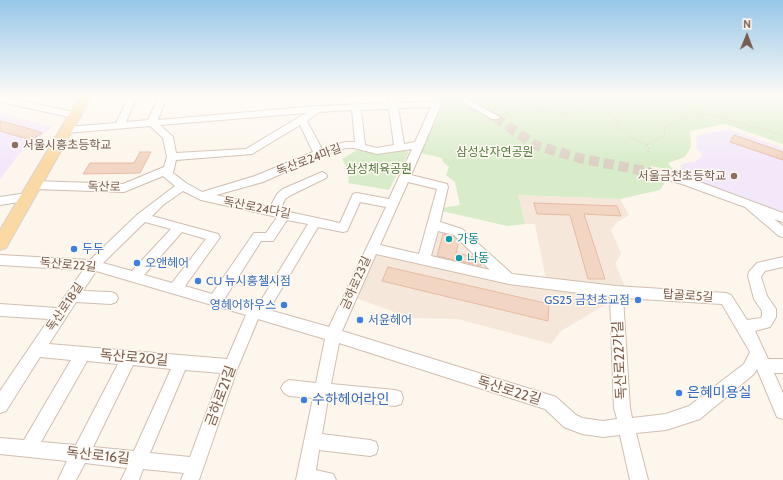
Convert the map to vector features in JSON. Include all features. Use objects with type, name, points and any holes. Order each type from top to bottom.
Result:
[{"type":"main road","points":[[0,244],[72,118]]},
{"type":"street","points":[[120,125],[123,118]]},
{"type":"street","points":[[152,123],[154,118]]},
{"type":"street","points":[[66,130],[207,118]]},
{"type":"street","points":[[358,118],[360,146]]},
{"type":"street","points":[[395,118],[399,146]]},
{"type":"street","name":"금하로23길","points":[[305,479],[333,335],[419,145],[429,118]]},
{"type":"street","points":[[172,157],[248,152],[302,120],[319,153]]},
{"type":"street","points":[[152,123],[168,136],[172,157],[169,168]]},
{"type":"street","name":"독산로24마길","points":[[201,196],[259,179],[319,153],[345,145],[360,146],[377,151],[399,146],[419,145]]},
{"type":"street","name":"독산로","points":[[34,185],[124,188],[169,168]]},
{"type":"street","name":"독산로24다길","points":[[169,168],[167,174],[182,186],[212,200],[279,212],[343,228],[357,197],[392,204]]},
{"type":"street","points":[[650,172],[685,181],[783,218]]},
{"type":"street","points":[[215,301],[258,236],[269,238],[279,212],[281,197],[287,192],[322,176]]},
{"type":"street","points":[[404,177],[443,187],[424,260]]},
{"type":"street","name":"독산로18길","points":[[0,405],[93,265],[142,217],[159,202],[182,186]]},
{"type":"street","points":[[0,201],[27,197]]},
{"type":"street","points":[[749,204],[783,233]]},
{"type":"street","points":[[142,217],[214,237],[175,289]]},
{"type":"street","points":[[257,313],[316,221]]},
{"type":"street","points":[[433,225],[458,232],[509,279]]},
{"type":"street","points":[[134,277],[179,228]]},
{"type":"street","points":[[372,248],[509,279],[616,292]]},
{"type":"street","name":"독산로22길","points":[[0,260],[93,265],[333,335],[550,404],[570,421],[582,426],[603,429],[626,428],[666,422],[694,413],[760,359]]},
{"type":"street","points":[[744,327],[765,323],[769,317],[769,309],[761,299],[754,276],[761,267],[783,262]]},
{"type":"street","name":"탑골로5길","points":[[616,292],[726,299],[744,327],[783,411]]},
{"type":"street","name":"독산로22가길","points":[[616,292],[622,408],[639,480]]},
{"type":"street","points":[[72,296],[111,298]]},
{"type":"street","points":[[0,310],[60,314]]},
{"type":"street","name":"금하로21길","points":[[193,473],[231,367],[257,313]]},
{"type":"street","name":"독산로20길","points":[[37,350],[231,367]]},
{"type":"street","points":[[28,449],[84,354]]},
{"type":"street","points":[[67,480],[130,357]]},
{"type":"street","points":[[760,359],[783,366]]},
{"type":"street","points":[[130,480],[181,362]]},
{"type":"street","points":[[289,388],[395,398]]},
{"type":"street","points":[[313,442],[370,448]]},
{"type":"street","name":"독산로16길","points":[[0,446],[139,460],[193,473]]},
{"type":"street","points":[[305,479],[327,480]]},
{"type":"path","points":[[615,118],[618,121],[619,127],[630,138],[649,146],[648,152]]},
{"type":"path","points":[[646,145],[664,136],[666,126],[690,118]]},
{"type":"path","points":[[729,118],[783,135]]},
{"type":"shaded area","name":"서울시흥초등학교","points":[[0,118],[20,118],[52,127],[18,155],[0,180]]},
{"type":"shaded area","name":"서울금천초등학교","points":[[728,129],[783,148],[783,218],[685,181],[684,171],[680,166],[684,163],[695,162],[703,155],[697,148],[696,137],[699,135]]},
{"type":"shaded area","points":[[517,195],[620,199],[629,215],[616,223],[611,230],[621,254],[615,264],[626,288],[546,280],[535,224],[525,224]]},
{"type":"shaded area","points":[[433,225],[458,232],[509,279],[424,260]]},
{"type":"shaded area","points":[[376,254],[516,285],[607,295],[608,303],[561,331],[551,344],[458,319],[411,318],[356,298]]},
{"type":"green space","name":"삼성산자연공원","points":[[438,118],[783,118],[783,144],[725,124],[690,131],[691,147],[685,157],[668,163],[673,170],[650,166],[650,177],[666,181],[660,190],[620,199],[518,195],[525,224],[507,226],[442,211],[442,208],[460,205],[455,182],[446,175],[449,167],[443,162],[442,158],[420,153]]},
{"type":"green space","name":"삼성체육공원","points":[[362,147],[371,149],[407,150],[408,154],[389,190],[348,183],[349,172],[342,159]]},
{"type":"building","points":[[0,121],[42,133],[31,140],[0,131]]},
{"type":"building","name":"서울금천초등학교","points":[[734,135],[783,152],[783,160],[730,142]]},
{"type":"building","points":[[140,152],[151,152],[140,173],[83,174],[90,163],[134,163]]},
{"type":"building","points":[[534,203],[617,206],[621,216],[584,214],[605,279],[588,279],[570,215],[537,214]]},
{"type":"building","points":[[443,234],[453,236],[459,241],[456,253],[474,257],[481,264],[481,266],[437,256]]},
{"type":"building","points":[[388,267],[549,304],[548,321],[382,281]]},
{"type":"tunnel","points":[[497,118],[535,145],[583,159],[650,172]]},
{"type":"place","name":"서울시흥초등학교","points":[[15,145]]},
{"type":"place","name":"서울금천초등학교","points":[[734,176]]},
{"type":"place","name":"가동","points":[[449,239]]},
{"type":"place","name":"두두","points":[[74,249]]},
{"type":"place","name":"나동","points":[[459,258]]},
{"type":"place","name":"오앤헤어","points":[[137,263]]},
{"type":"place","name":"CU 뉴시흥첼시점","points":[[198,281]]},
{"type":"place","name":"GS25 금천초교점","points":[[638,300]]},
{"type":"place","name":"영헤어하우스","points":[[284,305]]},
{"type":"place","name":"서윤헤어","points":[[360,320]]},
{"type":"place","name":"은혜미용실","points":[[679,393]]},
{"type":"place","name":"수하헤어라인","points":[[304,400]]}]
